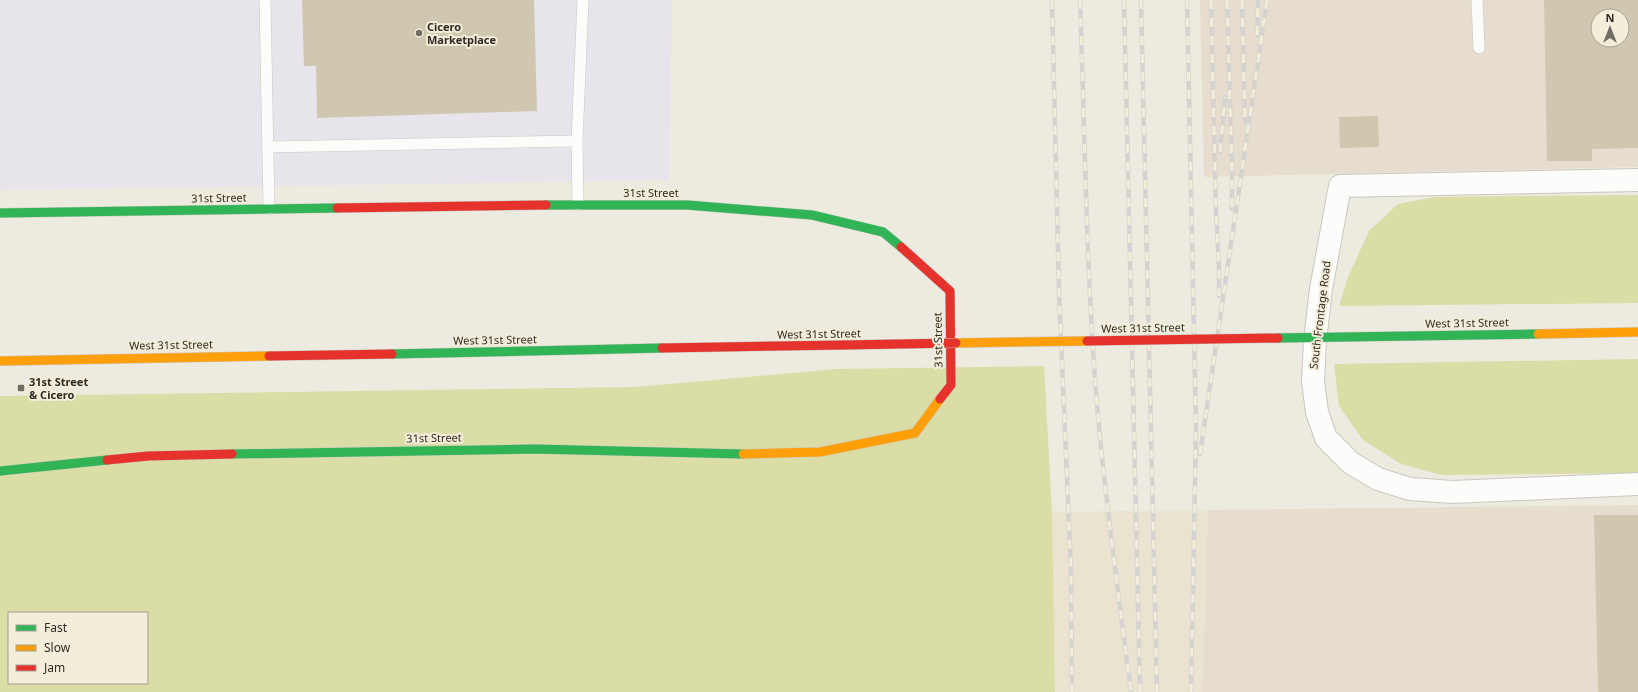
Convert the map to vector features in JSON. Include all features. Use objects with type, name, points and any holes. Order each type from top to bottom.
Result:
[{"type":"street","name":"South Frontage Road","points":[[1638,180],[1340,186],[1321,289],[1315,341],[1313,381],[1317,412],[1326,438],[1351,463],[1378,479],[1410,489],[1453,492],[1638,484]]},
{"type":"street","name":"31st Street","points":[[0,213],[578,205],[687,205],[812,215],[883,232],[950,291],[951,385],[915,433],[820,452],[731,454],[535,449],[294,452],[148,456],[0,471]]},
{"type":"street","name":"West 31st Street","points":[[0,361],[1638,332]]},
{"type":"lane","points":[[265,0],[269,209]]},
{"type":"lane","points":[[578,205],[576,141],[583,0]]},
{"type":"lane","points":[[1477,0],[1479,48]]},
{"type":"lane","points":[[268,147],[576,141]]},
{"type":"shaded area","name":"Cicero Marketplace","points":[[0,0],[672,0],[669,180],[0,190]]},
{"type":"shaded area","points":[[1200,0],[1638,0],[1638,167],[1204,177]]},
{"type":"shaded area","points":[[1638,505],[1638,692],[1202,692],[1208,510]]},
{"type":"shaded area","points":[[1208,510],[1202,692],[1055,692],[1052,512]]},
{"type":"green space","points":[[1638,195],[1638,303],[1339,306],[1348,277],[1369,231],[1398,204],[1435,197]]},
{"type":"green space","points":[[1638,359],[1638,473],[1442,475],[1401,464],[1363,440],[1339,406],[1334,364]]},
{"type":"green space","points":[[1044,366],[1052,512],[1055,692],[0,692],[0,396],[636,387],[836,369]]},
{"type":"building","name":"Cicero Marketplace","points":[[302,0],[534,0],[537,111],[317,118],[316,66],[304,66]]},
{"type":"building","points":[[1544,0],[1638,0],[1638,148],[1592,149],[1592,161],[1547,161]]},
{"type":"building","points":[[1378,116],[1379,147],[1340,148],[1339,117]]},
{"type":"building","points":[[1594,515],[1638,515],[1638,692],[1598,692]]},
{"type":"railway","points":[[1052,0],[1059,292],[1071,571],[1072,692]]},
{"type":"railway","points":[[1080,0],[1088,253],[1093,354],[1108,512],[1131,692]]},
{"type":"railway","points":[[1124,0],[1140,692]]},
{"type":"railway","points":[[1141,0],[1157,692]]},
{"type":"railway","points":[[1187,0],[1196,428],[1191,692]]},
{"type":"railway","points":[[1211,0],[1219,296]]},
{"type":"railway","points":[[1227,0],[1232,209]]},
{"type":"railway","points":[[1242,0],[1245,122]]},
{"type":"railway","points":[[1257,35],[1258,0]]},
{"type":"railway","points":[[1200,454],[1267,0]]},
{"type":"railway","points":[[1220,152],[1225,97]]},
{"type":"traffic: fast","points":[[546,205],[687,205],[812,215],[883,232],[901,247]]},
{"type":"traffic: fast","points":[[0,213],[337,208]]},
{"type":"traffic: fast","points":[[1278,338],[1538,334]]},
{"type":"traffic: fast","points":[[392,354],[662,348]]},
{"type":"traffic: fast","points":[[232,454],[535,449],[743,454]]},
{"type":"traffic: fast","points":[[0,471],[107,460]]},
{"type":"traffic: slow","points":[[1538,334],[1638,332]]},
{"type":"traffic: slow","points":[[956,343],[1087,341]]},
{"type":"traffic: slow","points":[[0,361],[269,356]]},
{"type":"traffic: slow","points":[[743,454],[820,452],[915,433],[940,399]]},
{"type":"traffic: jam","points":[[337,208],[546,205]]},
{"type":"traffic: jam","points":[[901,247],[950,291],[951,385],[940,399]]},
{"type":"traffic: jam","points":[[1087,341],[1278,338]]},
{"type":"traffic: jam","points":[[844,345],[956,343]]},
{"type":"traffic: jam","points":[[662,348],[844,345]]},
{"type":"traffic: jam","points":[[269,356],[392,354]]},
{"type":"traffic: jam","points":[[107,460],[148,456],[232,454]]},
{"type":"place","name":"Cicero Marketplace","points":[[419,33]]},
{"type":"place","name":"31st Street & Cicero","points":[[21,388]]}]
